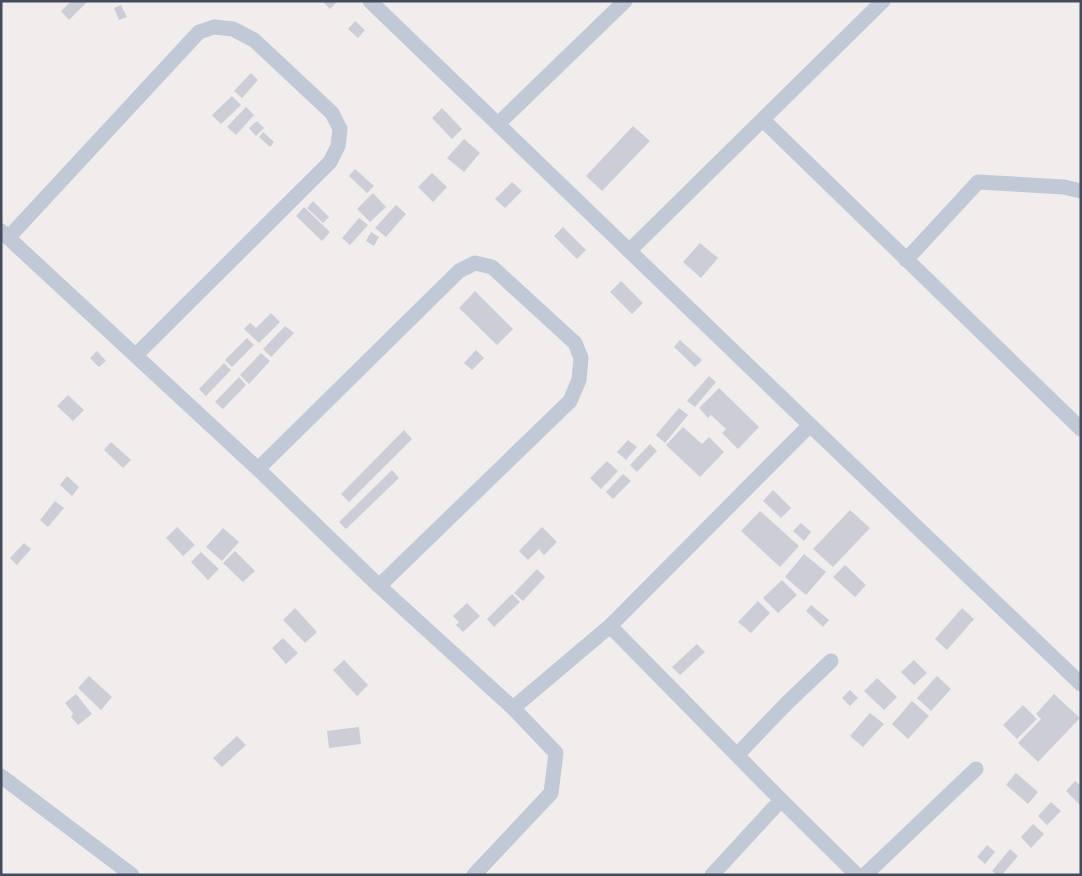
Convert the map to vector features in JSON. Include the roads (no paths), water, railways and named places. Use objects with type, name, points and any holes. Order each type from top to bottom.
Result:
[{"type":"street","points":[[370,1],[1081,684]]},
{"type":"street","points":[[498,124],[625,1]]},
{"type":"street","points":[[629,251],[883,1]]},
{"type":"street","points":[[136,355],[330,162],[338,146],[340,130],[332,113],[254,40],[233,29],[214,27],[199,32],[5,235],[513,708],[556,753],[551,793],[474,875]]},
{"type":"street","points":[[763,120],[1081,429]]},
{"type":"street","points":[[906,260],[978,182],[1064,187],[1081,191]]},
{"type":"street","points":[[258,469],[459,271],[475,263],[492,267],[575,343],[581,358],[579,380],[570,401],[380,586]]},
{"type":"street","points":[[513,708],[610,626],[810,425]]},
{"type":"street","points":[[610,626],[857,875]]},
{"type":"street","points":[[737,755],[831,661]]},
{"type":"street","points":[[865,875],[976,768]]},
{"type":"street","points":[[1,776],[132,875]]},
{"type":"street","points":[[712,875],[781,800]]}]
